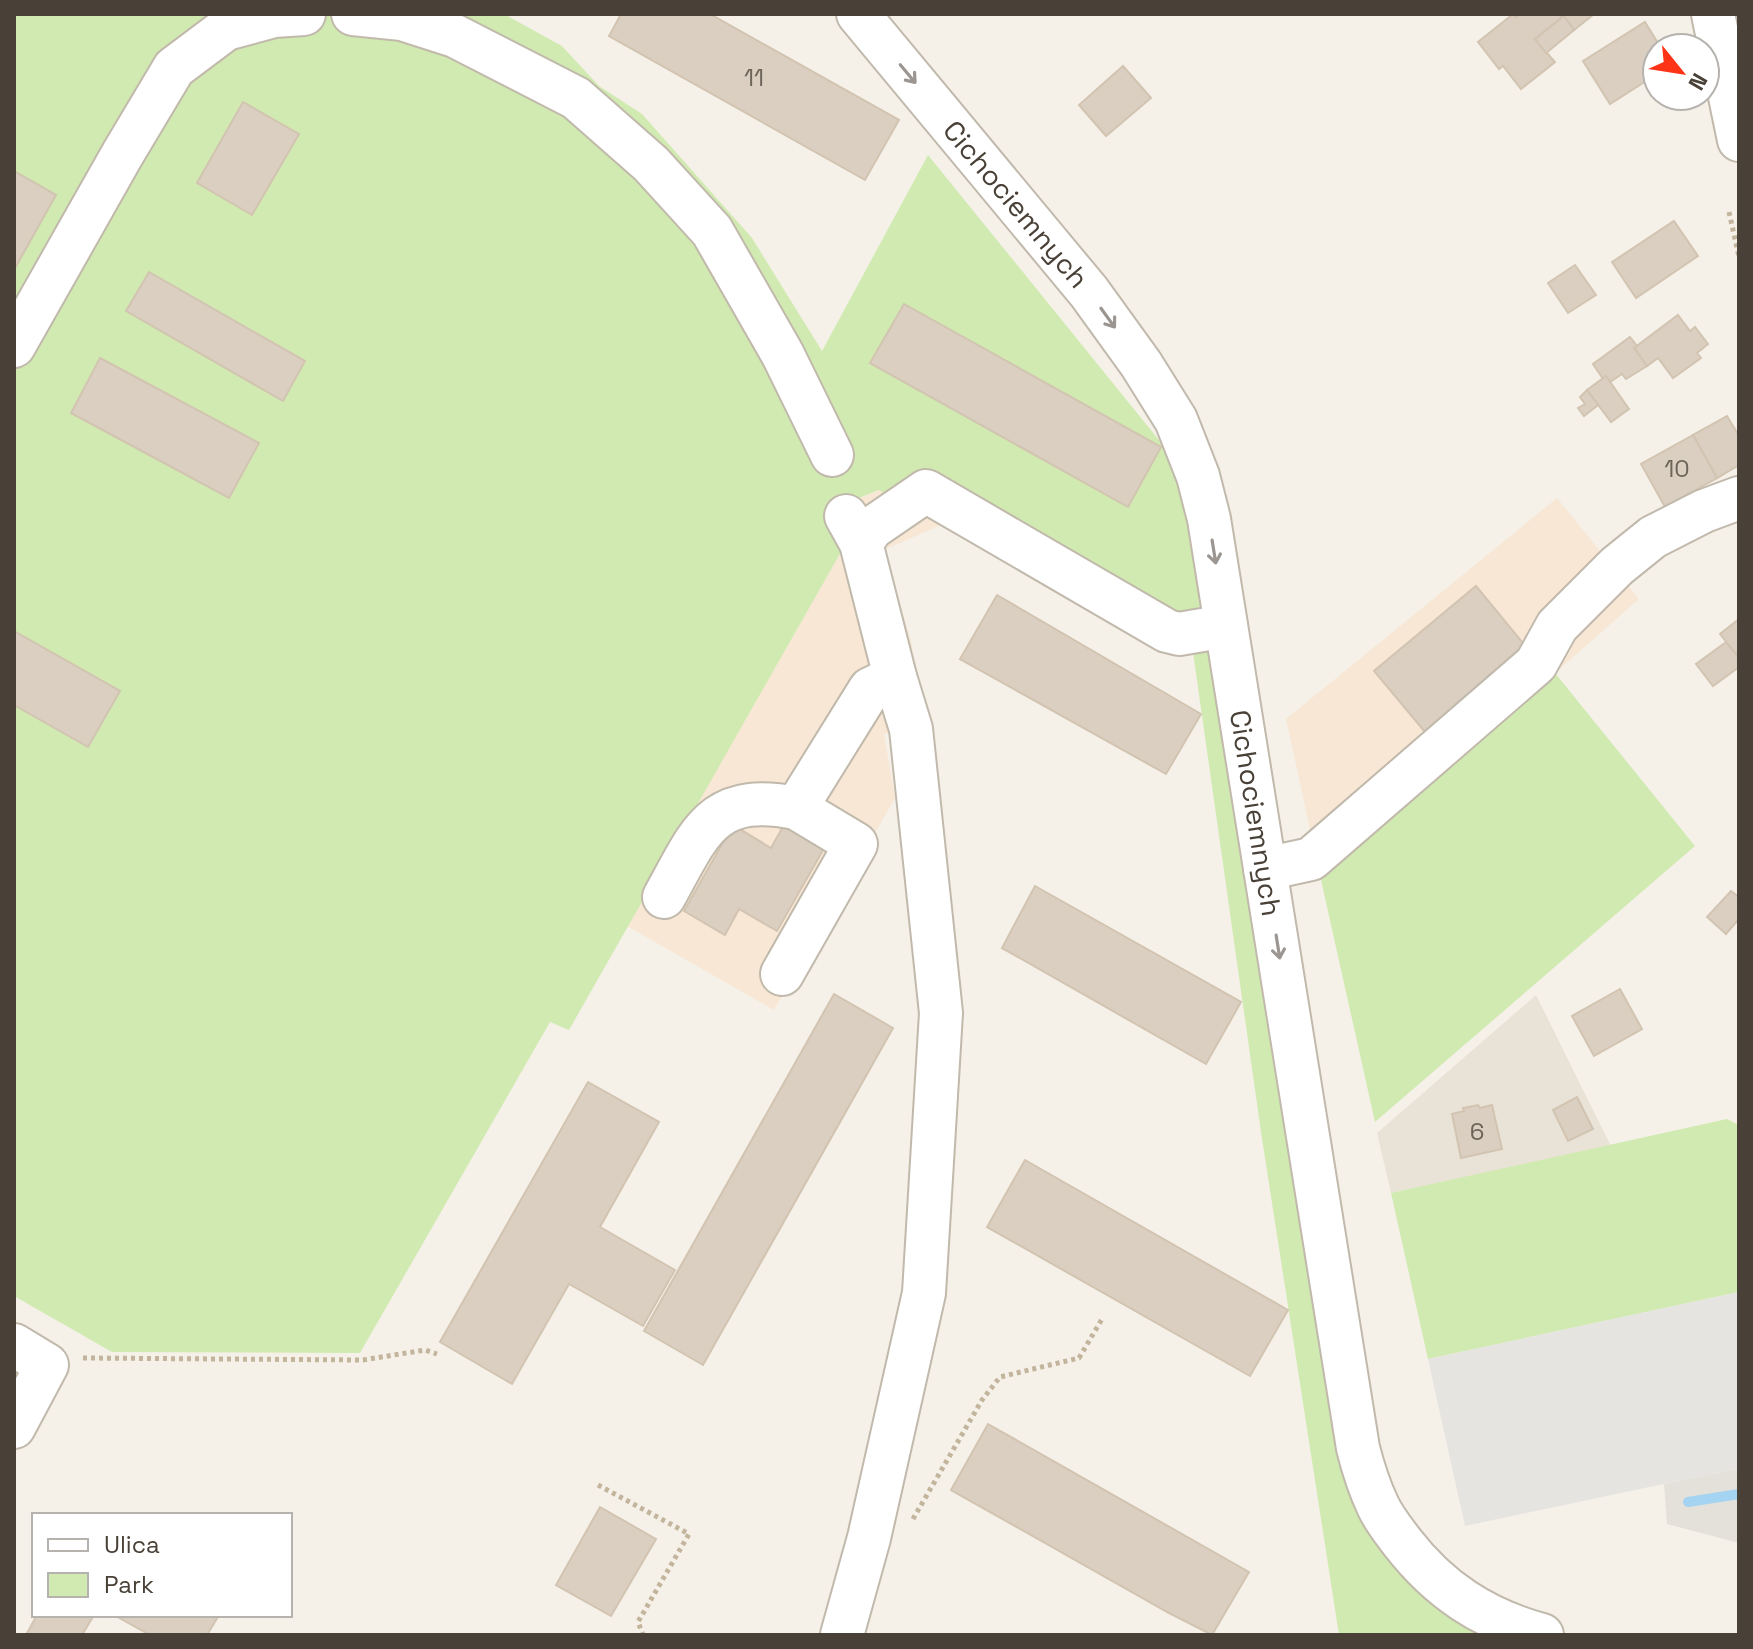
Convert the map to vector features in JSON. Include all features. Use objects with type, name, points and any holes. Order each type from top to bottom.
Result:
[{"type":"street","points":[[14,346],[174,68],[226,29],[274,16],[304,14]]},
{"type":"street","points":[[353,14],[402,19],[455,36],[576,98],[651,164],[712,231],[783,355],[832,455]]},
{"type":"street","name":"Cichociemnych","points":[[858,14],[1089,292],[1141,364],[1176,420],[1198,476],[1209,519],[1358,1448],[1365,1474],[1378,1507],[1408,1550],[1434,1578],[1470,1606],[1542,1635]]},
{"type":"street","points":[[1713,14],[1739,140]]},
{"type":"street","points":[[842,1635],[869,1538],[924,1293],[941,1013],[911,729],[853,530],[872,528],[926,491],[1167,631],[1179,634],[1226,626]]},
{"type":"street","points":[[1265,869],[1311,859],[1536,664],[1557,626],[1617,566],[1653,537],[1704,511],[1739,498]]},
{"type":"street","points":[[796,808],[870,689],[895,677]]},
{"type":"street","points":[[664,897],[699,836],[730,808],[767,803],[796,808],[856,844],[782,974]]},
{"type":"street","points":[[14,1427],[31,1355]]},
{"type":"path","points":[[1729,212],[1739,257]]},
{"type":"path","points":[[910,1525],[982,1400],[1000,1377],[1079,1358],[1102,1319]]},
{"type":"path","points":[[31,1355],[363,1360],[425,1350],[437,1354]]},
{"type":"path","points":[[598,1485],[689,1534],[638,1622],[643,1635]]},
{"type":"shaded area","points":[[879,490],[941,525],[884,550],[911,641],[926,725],[884,734],[895,798],[774,1010],[627,926],[845,545],[831,510]]},
{"type":"shaded area","points":[[1557,498],[1639,599],[1321,880],[1286,719]]},
{"type":"shaded area","points":[[1536,995],[1611,1146],[1391,1193],[1377,1133]]},
{"type":"shaded area","points":[[1739,1292],[1739,1468],[1465,1526],[1428,1359]]},
{"type":"shaded area","points":[[1739,1468],[1739,1543],[1667,1524],[1664,1484]]},
{"type":"green space","points":[[14,14],[504,14],[562,46],[599,86],[642,114],[752,238],[822,351],[928,155],[1163,445],[1164,454],[1164,443],[1191,521],[1202,605],[1188,615],[1177,615],[893,499],[879,490],[831,509],[845,545],[569,1030],[550,1022],[360,1353],[112,1352],[14,1296]]},
{"type":"green space","points":[[1192,645],[1208,648],[1214,653],[1337,1437],[1490,1635],[1339,1635],[1261,1132]]},
{"type":"green space","points":[[1555,673],[1695,846],[1375,1122],[1321,880]]},
{"type":"green space","points":[[1727,1119],[1739,1125],[1739,1292],[1428,1359],[1391,1193]]},
{"type":"building","points":[[621,14],[710,14],[899,120],[865,180],[609,36]]},
{"type":"building","points":[[1513,14],[1516,17],[1520,14],[1559,14],[1562,17],[1535,39],[1555,62],[1521,89],[1503,66],[1499,69],[1478,42]]},
{"type":"building","points":[[1593,15],[1574,30],[1564,16]]},
{"type":"building","points":[[1564,16],[1574,30],[1546,53],[1535,39]]},
{"type":"building","points":[[1645,22],[1651,32],[1641,32],[1641,84],[1610,104],[1583,61]]},
{"type":"building","points":[[1123,66],[1151,98],[1106,136],[1079,105]]},
{"type":"building","points":[[243,102],[299,134],[252,215],[197,183]]},
{"type":"building","points":[[14,171],[56,195],[14,270]]},
{"type":"building","points":[[1674,221],[1698,256],[1636,298],[1612,262]]},
{"type":"building","points":[[1575,265],[1596,295],[1568,313],[1548,283]]},
{"type":"building","points":[[149,272],[305,361],[283,401],[126,311]]},
{"type":"building","points":[[904,304],[1161,447],[1128,507],[870,363]]},
{"type":"building","points":[[1678,315],[1690,331],[1695,327],[1708,344],[1697,353],[1701,358],[1673,378],[1658,358],[1647,366],[1634,348]]},
{"type":"building","points":[[1630,337],[1647,366],[1626,379],[1622,374],[1610,382],[1606,376],[1603,379],[1593,364]]},
{"type":"building","points":[[100,358],[259,443],[229,498],[71,413]]},
{"type":"building","points":[[1606,376],[1629,409],[1611,422],[1587,390]]},
{"type":"building","points":[[1587,390],[1598,405],[1584,416],[1578,408],[1585,404],[1580,397]]},
{"type":"building","points":[[1727,416],[1739,436],[1739,465],[1717,478],[1693,435]]},
{"type":"building","points":[[1693,435],[1717,478],[1665,507],[1641,464]]},
{"type":"building","points":[[1476,586],[1527,648],[1425,732],[1374,671]]},
{"type":"building","points":[[997,595],[1201,714],[1166,774],[960,659]]},
{"type":"building","points":[[1739,619],[1739,658],[1720,634]]},
{"type":"building","points":[[14,631],[120,691],[88,747],[14,705]]},
{"type":"building","points":[[1726,642],[1739,658],[1739,667],[1713,686],[1696,664]]},
{"type":"building","points":[[785,823],[826,845],[777,931],[739,909],[725,935],[684,911],[733,825],[771,848]]},
{"type":"building","points":[[1035,886],[1241,1002],[1206,1064],[1002,948]]},
{"type":"building","points":[[1731,891],[1739,897],[1739,919],[1726,934],[1707,917]]},
{"type":"building","points":[[1620,989],[1642,1029],[1594,1056],[1572,1016]]},
{"type":"building","points":[[834,994],[893,1028],[703,1365],[644,1331]]},
{"type":"building","points":[[588,1082],[659,1122],[600,1227],[675,1270],[643,1326],[569,1284],[512,1384],[440,1342]]},
{"type":"building","points":[[1577,1097],[1593,1129],[1568,1141],[1553,1110]]},
{"type":"building","points":[[1478,1105],[1480,1108],[1492,1105],[1502,1149],[1461,1158],[1452,1114]]},
{"type":"building","points":[[1025,1160],[1288,1310],[1250,1376],[987,1227]]},
{"type":"building","points":[[988,1424],[1249,1572],[1212,1635],[951,1490]]},
{"type":"building","points":[[600,1507],[656,1539],[611,1616],[556,1585]]},
{"type":"building","points":[[36,1617],[93,1617],[82,1635],[26,1635]]},
{"type":"building","points":[[118,1617],[218,1617],[207,1635],[150,1635]]},
{"type":"waterway","points":[[1688,1502],[1739,1494]]}]
